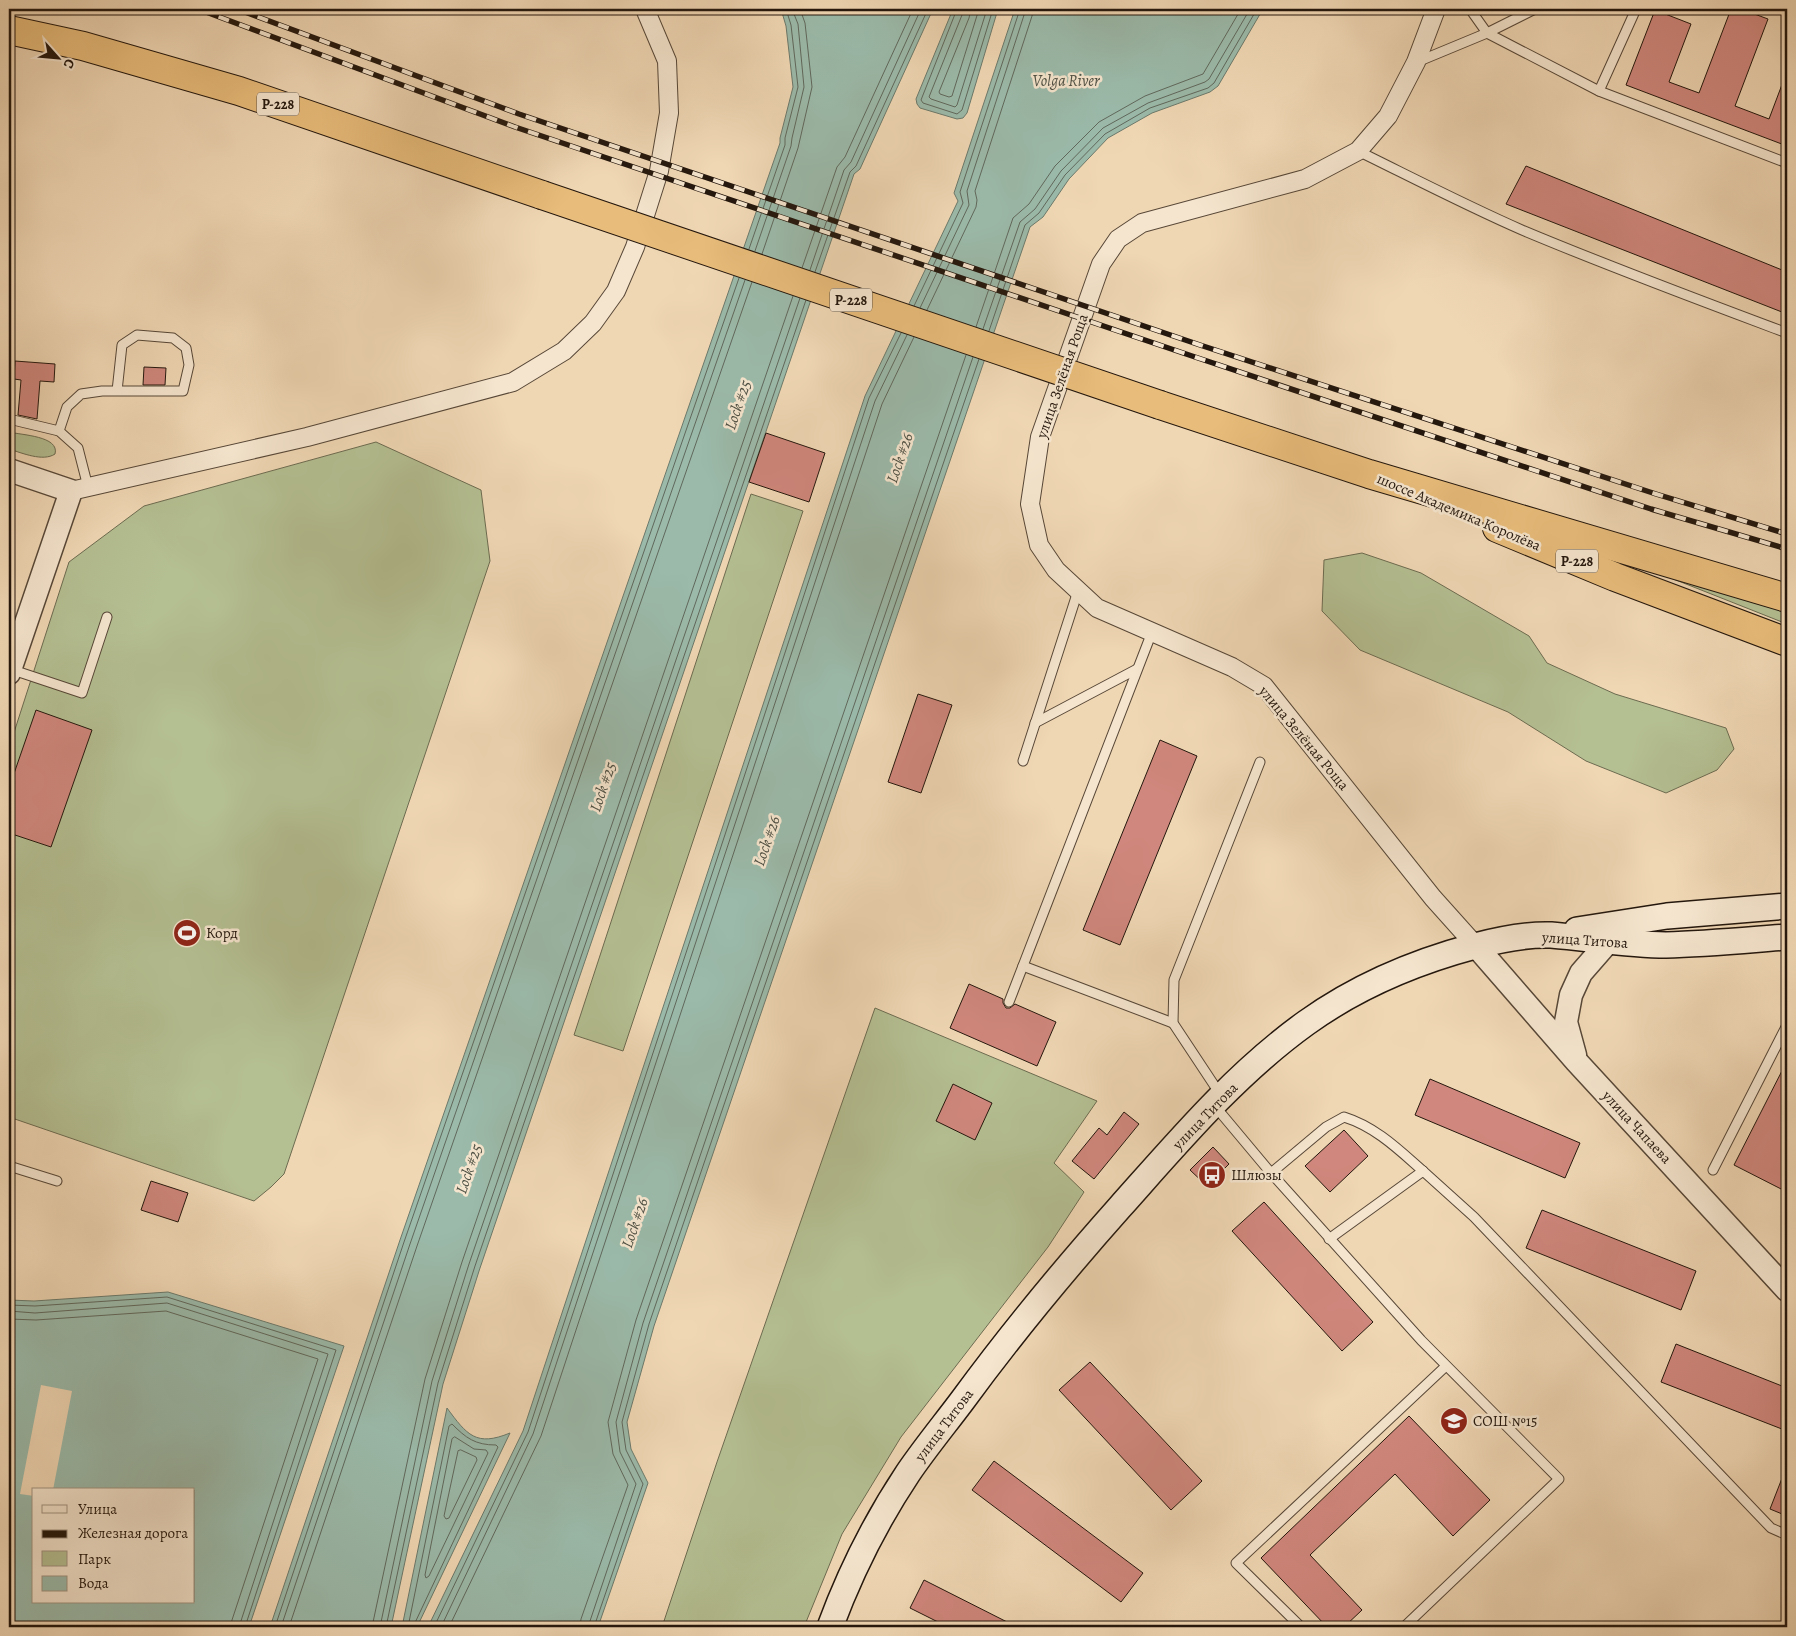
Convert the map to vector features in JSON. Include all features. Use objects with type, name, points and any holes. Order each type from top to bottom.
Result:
[{"type":"highway","name":"Р-228","points":[[9,30],[83,46],[239,91],[1160,405],[1369,474]]},
{"type":"highway","name":"шоссе Академика Королёва","points":[[1369,474],[1787,598]]},
{"type":"highway","name":"шоссе Академика Королёва","points":[[1369,474],[1615,577],[1787,642]]},
{"type":"main road","points":[[1548,935],[1667,916],[1787,906]]},
{"type":"main road","name":"улица Титова","points":[[830,1627],[869,1538],[909,1472],[1002,1346],[1044,1294],[1140,1184],[1218,1100],[1275,1046],[1309,1020],[1382,979],[1414,966],[1476,946],[1504,940],[1548,935],[1608,942],[1665,945],[1787,937]]},
{"type":"street","points":[[9,470],[79,489],[307,437],[513,382],[564,351],[593,323],[616,291],[635,247],[659,171],[669,113],[667,62],[645,9]]},
{"type":"street","name":"улица Зелёная Роща","points":[[1436,9],[1416,62],[1388,116],[1358,152],[1305,179],[1142,223],[1118,239],[1101,264],[1040,437],[1030,504],[1039,545],[1056,570],[1097,608],[1232,667],[1264,686],[1433,898],[1476,946]]},
{"type":"street","points":[[9,671],[79,489]]},
{"type":"street","name":"улица Чапаева","points":[[1608,942],[1582,973],[1571,995],[1566,1022],[1576,1061],[1787,1290]]},
{"type":"street","points":[[1476,946],[1576,1061]]},
{"type":"lane","points":[[1470,9],[1488,33],[1599,91],[1787,163]]},
{"type":"lane","points":[[1416,62],[1488,33],[1535,9]]},
{"type":"lane","points":[[1599,91],[1636,9]]},
{"type":"lane","points":[[1358,152],[1445,195],[1521,229],[1787,333]]},
{"type":"lane","points":[[59,431],[67,407],[81,394],[102,390],[183,392],[189,365],[186,348],[173,338],[136,335],[122,345],[117,390]]},
{"type":"lane","points":[[9,419],[59,431],[78,448],[79,489]]},
{"type":"lane","points":[[1023,760],[1078,591]]},
{"type":"lane","points":[[9,671],[82,693],[107,618]]},
{"type":"lane","points":[[1009,1002],[1152,632]]},
{"type":"lane","points":[[1035,722],[1138,669]]},
{"type":"lane","points":[[1260,762],[1174,980],[1172,1023],[1218,1100],[1271,1173],[1446,1366],[1559,1479],[1404,1627]]},
{"type":"lane","points":[[1023,966],[1172,1023]]},
{"type":"lane","points":[[1714,1170],[1787,1025]]},
{"type":"lane","points":[[1271,1173],[1326,1127],[1344,1117],[1360,1122],[1386,1138],[1474,1217],[1771,1528],[1787,1535]]},
{"type":"lane","points":[[9,1166],[57,1181]]},
{"type":"lane","points":[[1329,1239],[1423,1172]]},
{"type":"lane","points":[[1301,1627],[1236,1563],[1446,1366]]},
{"type":"green space","points":[[9,432],[46,440],[52,443],[55,448],[55,454],[39,457],[9,449]]},
{"type":"green space","name":"Корд","points":[[376,442],[481,490],[490,561],[284,1174],[254,1201],[9,1117],[9,748],[69,562],[144,506]]},
{"type":"green space","points":[[751,494],[803,511],[623,1051],[574,1035]]},
{"type":"green space","points":[[1362,553],[1421,573],[1529,636],[1547,663],[1615,694],[1726,728],[1734,749],[1717,770],[1666,793],[1586,761],[1508,712],[1360,650],[1322,611],[1324,560]]},
{"type":"green space","points":[[1638,565],[1787,609],[1787,624]]},
{"type":"green space","points":[[875,1008],[1097,1101],[1054,1163],[1084,1192],[1048,1247],[901,1437],[842,1534],[804,1627],[662,1627],[717,1462]]},
{"type":"water","name":"Lock #25","points":[[781,9],[933,9],[860,169],[854,174],[480,1268],[443,1384],[391,1627],[270,1627],[400,1240],[780,143],[793,87],[786,26]]},
{"type":"water","points":[[953,9],[998,9],[967,113],[963,118],[957,119],[920,108],[916,99]]},
{"type":"water","points":[[1015,9],[1263,9],[1218,86],[1210,92],[1152,113],[1108,138],[1069,179],[1043,217],[1030,227],[654,1326],[627,1422],[631,1449],[648,1483],[598,1627],[428,1627],[523,1431],[865,396],[958,201],[954,193]]},
{"type":"water","points":[[168,1292],[344,1346],[249,1627],[9,1627],[9,1300],[34,1301]]},
{"type":"water","points":[[447,1408],[473,1436],[489,1439],[510,1433],[417,1627],[402,1627]]},
{"type":"pier","points":[[41,1385],[72,1391],[53,1488],[32,1488],[32,1496],[20,1494]]},
{"type":"building","points":[[1731,9],[1741,9],[1768,19],[1735,106],[1769,119],[1787,74],[1787,146],[1626,85],[1655,10],[1691,24],[1669,82],[1699,93]]},
{"type":"building","points":[[1526,166],[1787,272],[1787,314],[1506,204]]},
{"type":"building","points":[[15,361],[55,364],[54,382],[40,381],[37,419],[18,415],[21,380],[14,379]]},
{"type":"building","points":[[144,367],[166,368],[165,385],[143,385]]},
{"type":"building","points":[[766,433],[825,453],[809,502],[749,482]]},
{"type":"building","points":[[918,694],[952,705],[921,793],[888,782]]},
{"type":"building","points":[[36,710],[92,730],[51,847],[9,833],[9,788]]},
{"type":"building","points":[[1160,740],[1197,756],[1120,945],[1083,930]]},
{"type":"building","points":[[969,984],[1003,999],[1006,1008],[1010,1008],[1015,1004],[1056,1022],[1037,1066],[950,1028]]},
{"type":"building","points":[[1787,1061],[1787,1192],[1734,1165]]},
{"type":"building","points":[[1430,1079],[1580,1143],[1565,1178],[1415,1115]]},
{"type":"building","points":[[953,1084],[992,1103],[975,1140],[936,1121]]},
{"type":"building","points":[[1124,1112],[1139,1124],[1094,1179],[1072,1161],[1099,1128],[1107,1135]]},
{"type":"building","points":[[1344,1130],[1368,1156],[1330,1192],[1305,1166]]},
{"type":"building","points":[[1213,1147],[1229,1164],[1207,1186],[1190,1170]]},
{"type":"building","points":[[151,1181],[188,1193],[178,1222],[141,1210]]},
{"type":"building","points":[[1264,1202],[1373,1322],[1342,1351],[1232,1231]]},
{"type":"building","points":[[1542,1210],[1696,1271],[1681,1310],[1526,1248]]},
{"type":"building","points":[[1676,1344],[1787,1388],[1787,1431],[1661,1382]]},
{"type":"building","points":[[1090,1362],[1202,1481],[1171,1510],[1059,1390]]},
{"type":"building","points":[[1409,1416],[1490,1500],[1453,1536],[1395,1474],[1310,1555],[1362,1610],[1344,1627],[1327,1627],[1261,1558]]},
{"type":"building","points":[[994,1461],[1143,1573],[1121,1602],[972,1490]]},
{"type":"building","points":[[1787,1468],[1787,1516],[1770,1509]]},
{"type":"building","points":[[924,1580],[1017,1627],[948,1627],[910,1608]]},
{"type":"railway","points":[[198,9],[515,127],[1651,509],[1787,549]]},
{"type":"railway","points":[[237,9],[519,114],[1200,345],[1656,494],[1787,534]]},
{"type":"place","name":"Корд","points":[[187,933]]},
{"type":"place","name":"Шлюзы","points":[[1212,1175]]},
{"type":"place","name":"СОШ №15","points":[[1454,1421]]},
{"type":"water label","name":"Volga River","points":[[1066,81]]},
{"type":"water label","name":"Lock #26","points":[[900,458]]},
{"type":"water label","name":"Lock #26","points":[[767,841]]},
{"type":"water label","name":"Lock #26","points":[[635,1223]]}]
